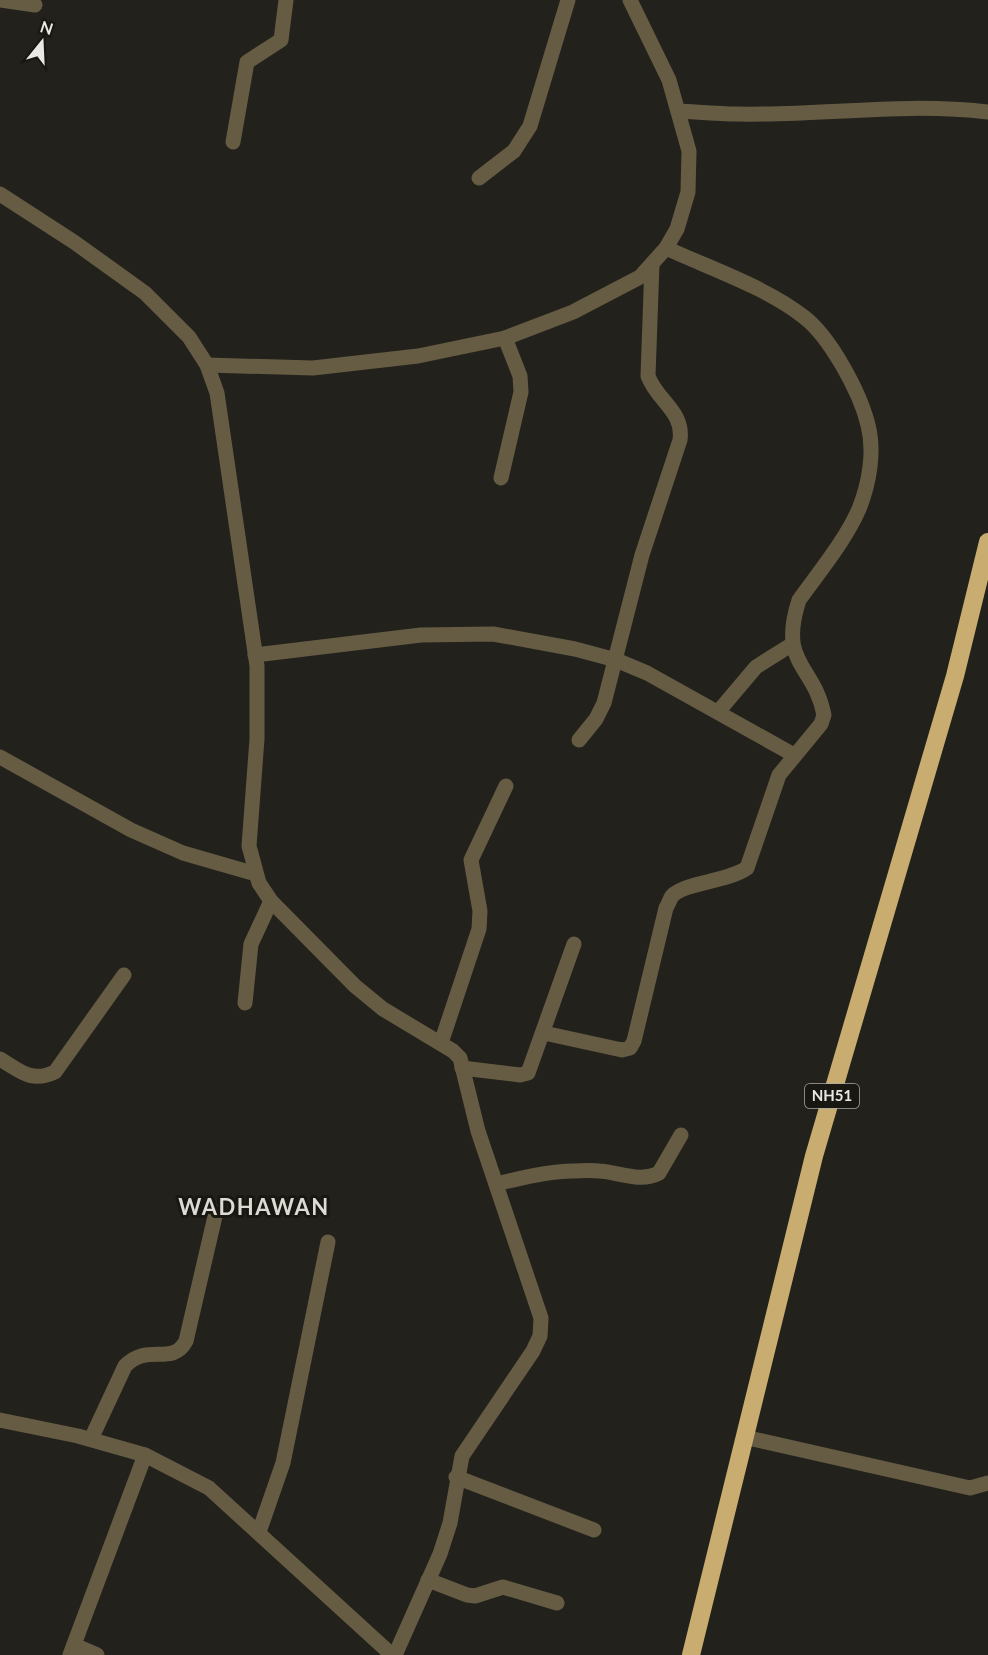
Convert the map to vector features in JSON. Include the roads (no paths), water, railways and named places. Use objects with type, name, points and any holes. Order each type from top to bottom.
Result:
[{"type":"highway","name":"NH51","points":[[691,1655],[814,1156],[955,676],[988,542]]},
{"type":"street","points":[[0,0],[36,5]]},
{"type":"street","points":[[232,142],[247,62],[281,40],[286,0]]},
{"type":"street","points":[[479,178],[514,151],[530,126],[568,0]]},
{"type":"street","points":[[207,365],[312,368],[418,356],[505,338],[573,312],[640,277],[666,248],[677,229],[688,192],[689,152],[669,80],[630,0]]},
{"type":"street","points":[[678,111],[738,114],[897,106],[947,107],[988,112]]},
{"type":"street","points":[[0,194],[74,242],[145,293],[189,338],[207,365],[217,393],[255,656],[258,739],[249,846],[256,874],[271,901],[355,986],[383,1009],[441,1044],[460,1059],[478,1131],[541,1318],[540,1336],[533,1351],[468,1444],[456,1477],[450,1523],[428,1580],[393,1655],[209,1488],[145,1455],[91,1439],[0,1420]]},
{"type":"street","points":[[544,1033],[622,1050],[630,1048],[634,1041],[666,908],[672,896],[685,888],[734,877],[747,868],[754,853],[778,775],[821,724],[824,715],[822,706],[791,645],[793,617],[799,600],[858,511],[867,484],[871,456],[868,425],[838,354],[805,317],[776,299],[666,248]]},
{"type":"street","points":[[579,740],[596,719],[604,703],[642,555],[682,428],[678,417],[652,386],[648,376],[652,264]]},
{"type":"street","points":[[501,478],[521,392],[520,376],[505,338]]},
{"type":"street","points":[[255,656],[421,635],[493,633],[575,649],[616,660],[647,673],[794,755]]},
{"type":"street","points":[[718,712],[756,667],[791,645]]},
{"type":"street","points":[[0,757],[131,830],[183,853],[256,874]]},
{"type":"street","points":[[441,1044],[479,929],[480,911],[471,860],[506,786]]},
{"type":"street","points":[[245,1003],[251,944],[271,901]]},
{"type":"street","points":[[462,1068],[520,1075],[528,1073],[574,944]]},
{"type":"street","points":[[0,1059],[28,1075],[42,1078],[55,1072],[124,975]]},
{"type":"street","points":[[496,1184],[539,1174],[567,1171],[599,1171],[644,1178],[652,1176],[659,1173],[681,1135]]},
{"type":"street","points":[[91,1439],[125,1365],[143,1353],[172,1354],[181,1350],[186,1341],[216,1212]]},
{"type":"street","points":[[259,1532],[283,1462],[328,1242]]},
{"type":"street","points":[[744,1437],[970,1488],[988,1483]]},
{"type":"street","points":[[97,1655],[72,1650],[145,1455]]},
{"type":"street","points":[[456,1477],[594,1530]]},
{"type":"street","points":[[428,1580],[467,1595],[475,1596],[503,1587],[557,1603]]},
{"type":"district","name":"WADHAWAN","points":[[254,1207]]}]
